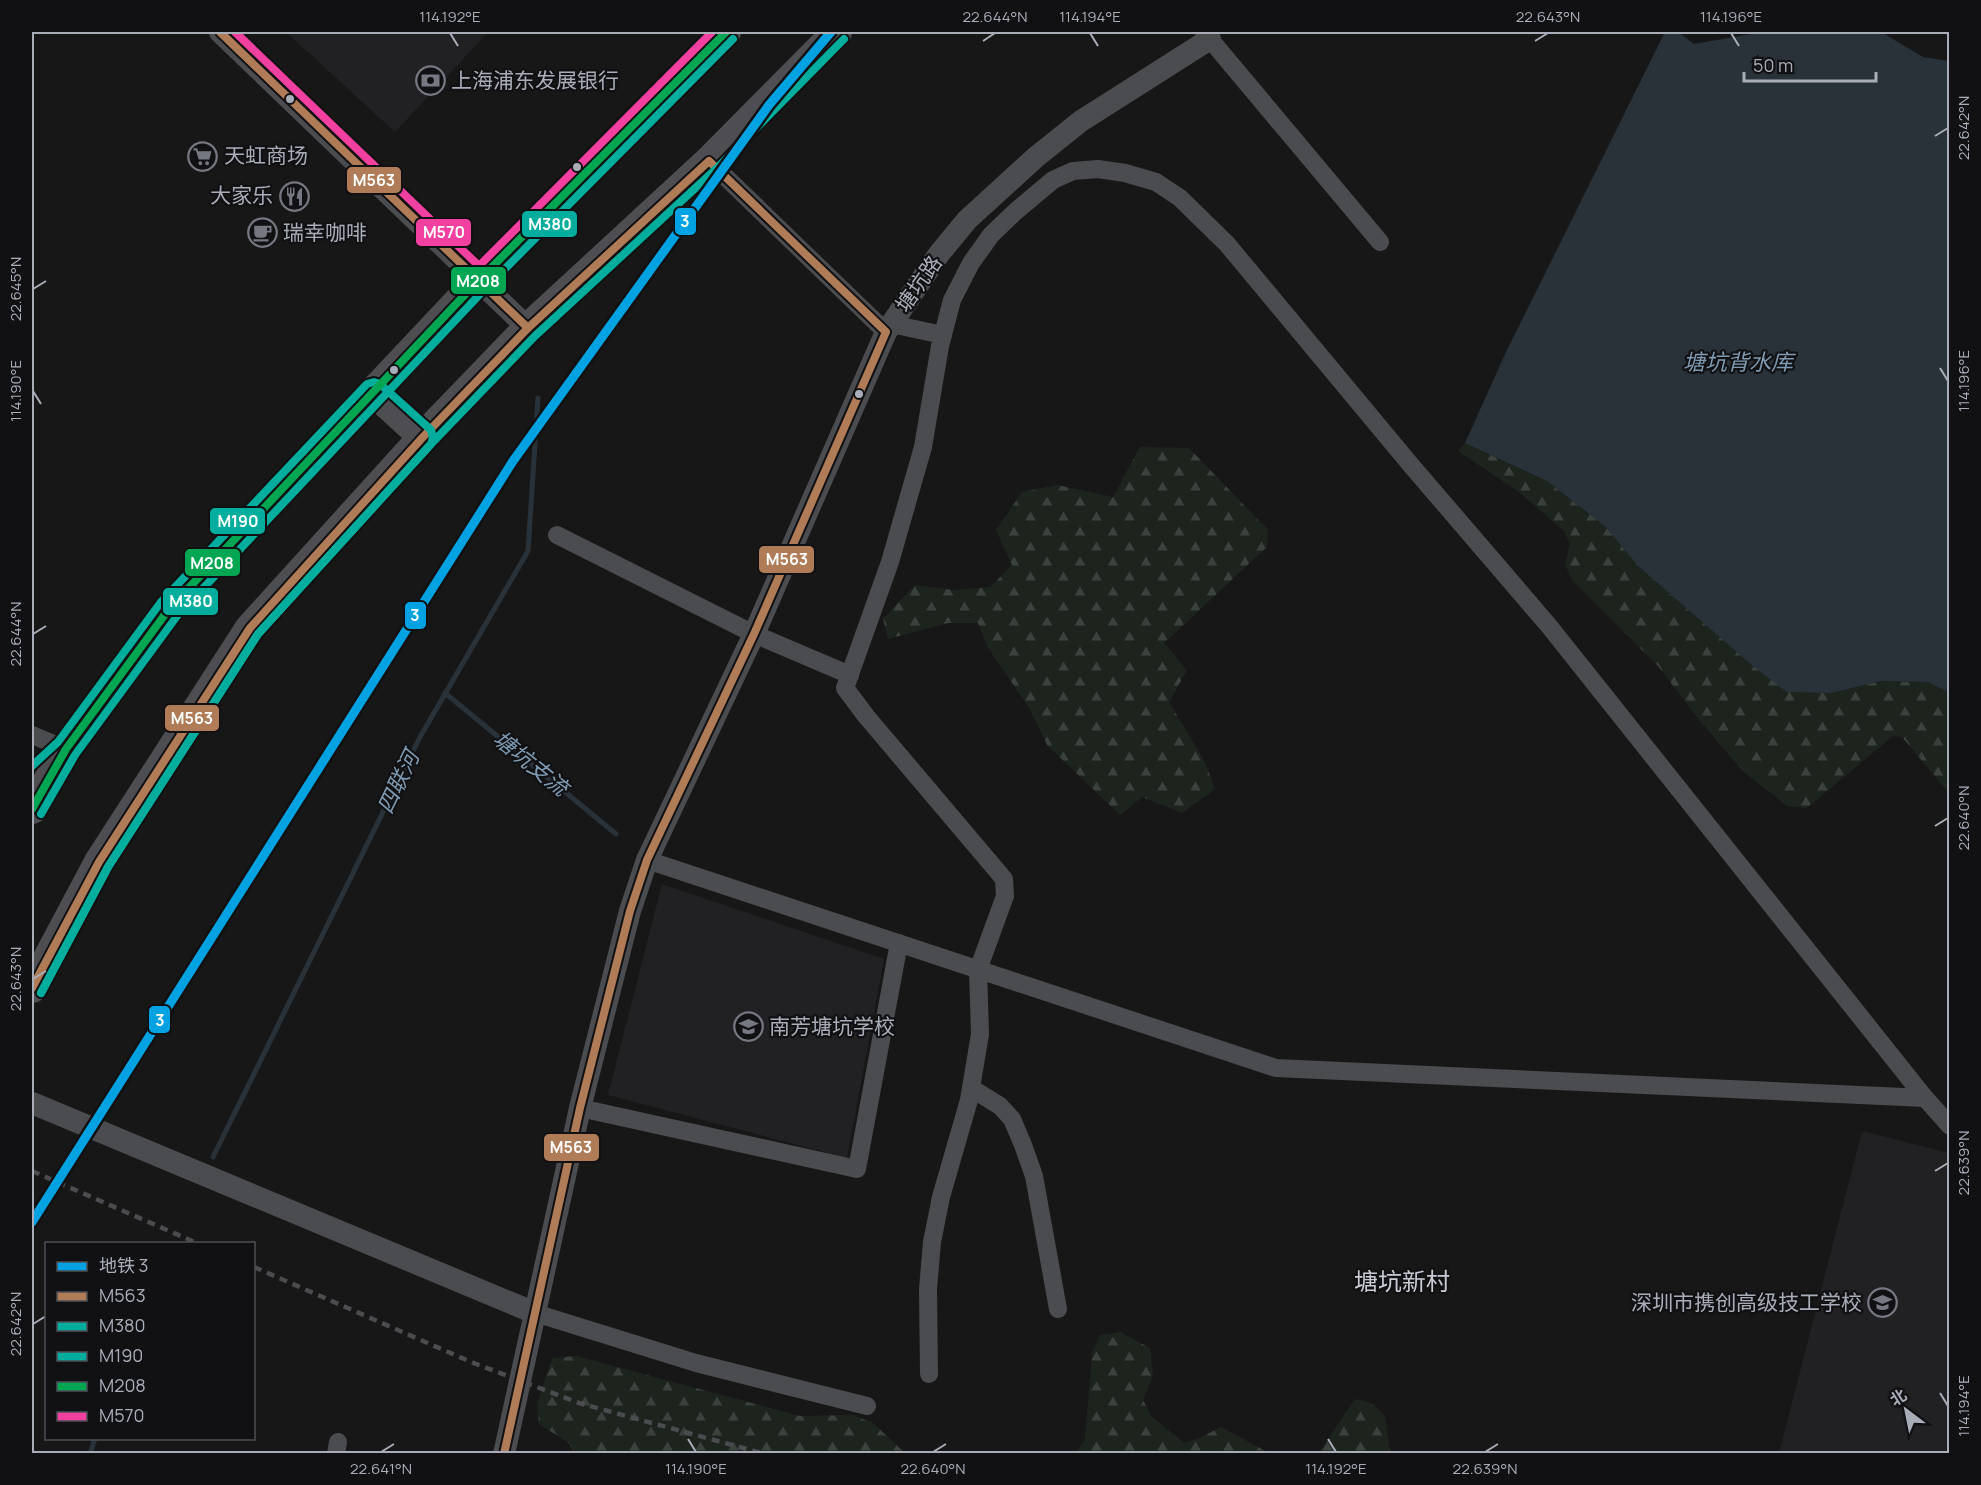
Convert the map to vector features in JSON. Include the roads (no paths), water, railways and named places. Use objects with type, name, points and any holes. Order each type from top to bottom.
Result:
[{"type":"highway","points":[[32,809],[66,749],[169,609],[479,281],[726,32]]},
{"type":"highway","points":[[32,988],[99,862],[250,628],[423,437],[528,328],[709,161],[837,32]]},
{"type":"highway","points":[[374,392],[423,437]]},
{"type":"highway","points":[[32,780],[66,749]]},
{"type":"street","points":[[220,32],[528,328]]},
{"type":"street","points":[[1212,34],[1380,242]]},
{"type":"street","name":"塘坑路","points":[[504,1454],[580,1108],[630,910],[647,860],[754,634],[889,328],[939,254],[967,220],[1036,157],[1081,121],[1212,34]]},
{"type":"street","points":[[709,161],[889,328],[943,334]]},
{"type":"street","points":[[929,1374],[928,1289],[932,1242],[941,1197],[971,1088],[980,1034],[978,970],[1005,896],[1004,879],[845,688],[890,562],[923,447],[943,334],[952,300],[971,263],[991,235],[1053,180],[1073,171],[1098,169],[1125,173],[1156,182],[1180,198],[1227,244],[1410,464],[1549,626],[1925,1098],[1950,1126]]},
{"type":"street","points":[[557,535],[754,634],[849,675]]},
{"type":"street","points":[[32,735],[66,749]]},
{"type":"street","points":[[647,860],[1276,1068],[1925,1098]]},
{"type":"street","points":[[580,1108],[857,1170],[899,943]]},
{"type":"street","points":[[971,1088],[1000,1106],[1012,1119],[1023,1145],[1034,1176],[1058,1310]]},
{"type":"street","points":[[32,1103],[535,1313],[696,1363],[867,1407]]},
{"type":"water","name":"塘坑背水库","points":[[1665,32],[1678,32],[1694,44],[1763,32],[1881,32],[1923,57],[1949,61],[1949,692],[1927,682],[1881,681],[1831,693],[1787,692],[1754,667],[1638,566],[1606,527],[1547,481],[1465,443],[1506,352]]},
{"type":"waterway","name":"四联河","points":[[213,1157],[420,737],[528,551],[538,398]]},
{"type":"waterway","name":"塘坑支流","points":[[445,693],[616,834]]},
{"type":"waterway","name":"四联河","points":[[90,1454],[94,1440]]},
{"type":"railway","points":[[32,1171],[194,1242]]},
{"type":"railway","points":[[255,1267],[471,1362],[579,1403],[765,1454]]},
{"type":"metro line","name":"3","points":[[32,1222],[513,461],[769,105],[831,32]]},
{"type":"place","name":"上海浦东发展银行","points":[[430,81]]},
{"type":"place","name":"天虹商场","points":[[203,156]]},
{"type":"place","name":"大家乐","points":[[294,196]]},
{"type":"place","name":"瑞幸咖啡","points":[[262,233]]},
{"type":"place","name":"南芳塘坑学校","points":[[748,1027]]},
{"type":"place","name":"深圳市携创高级技工学校","points":[[1883,1303]]},
{"type":"district","name":"塘坑新村","points":[[1402,1282]]}]
